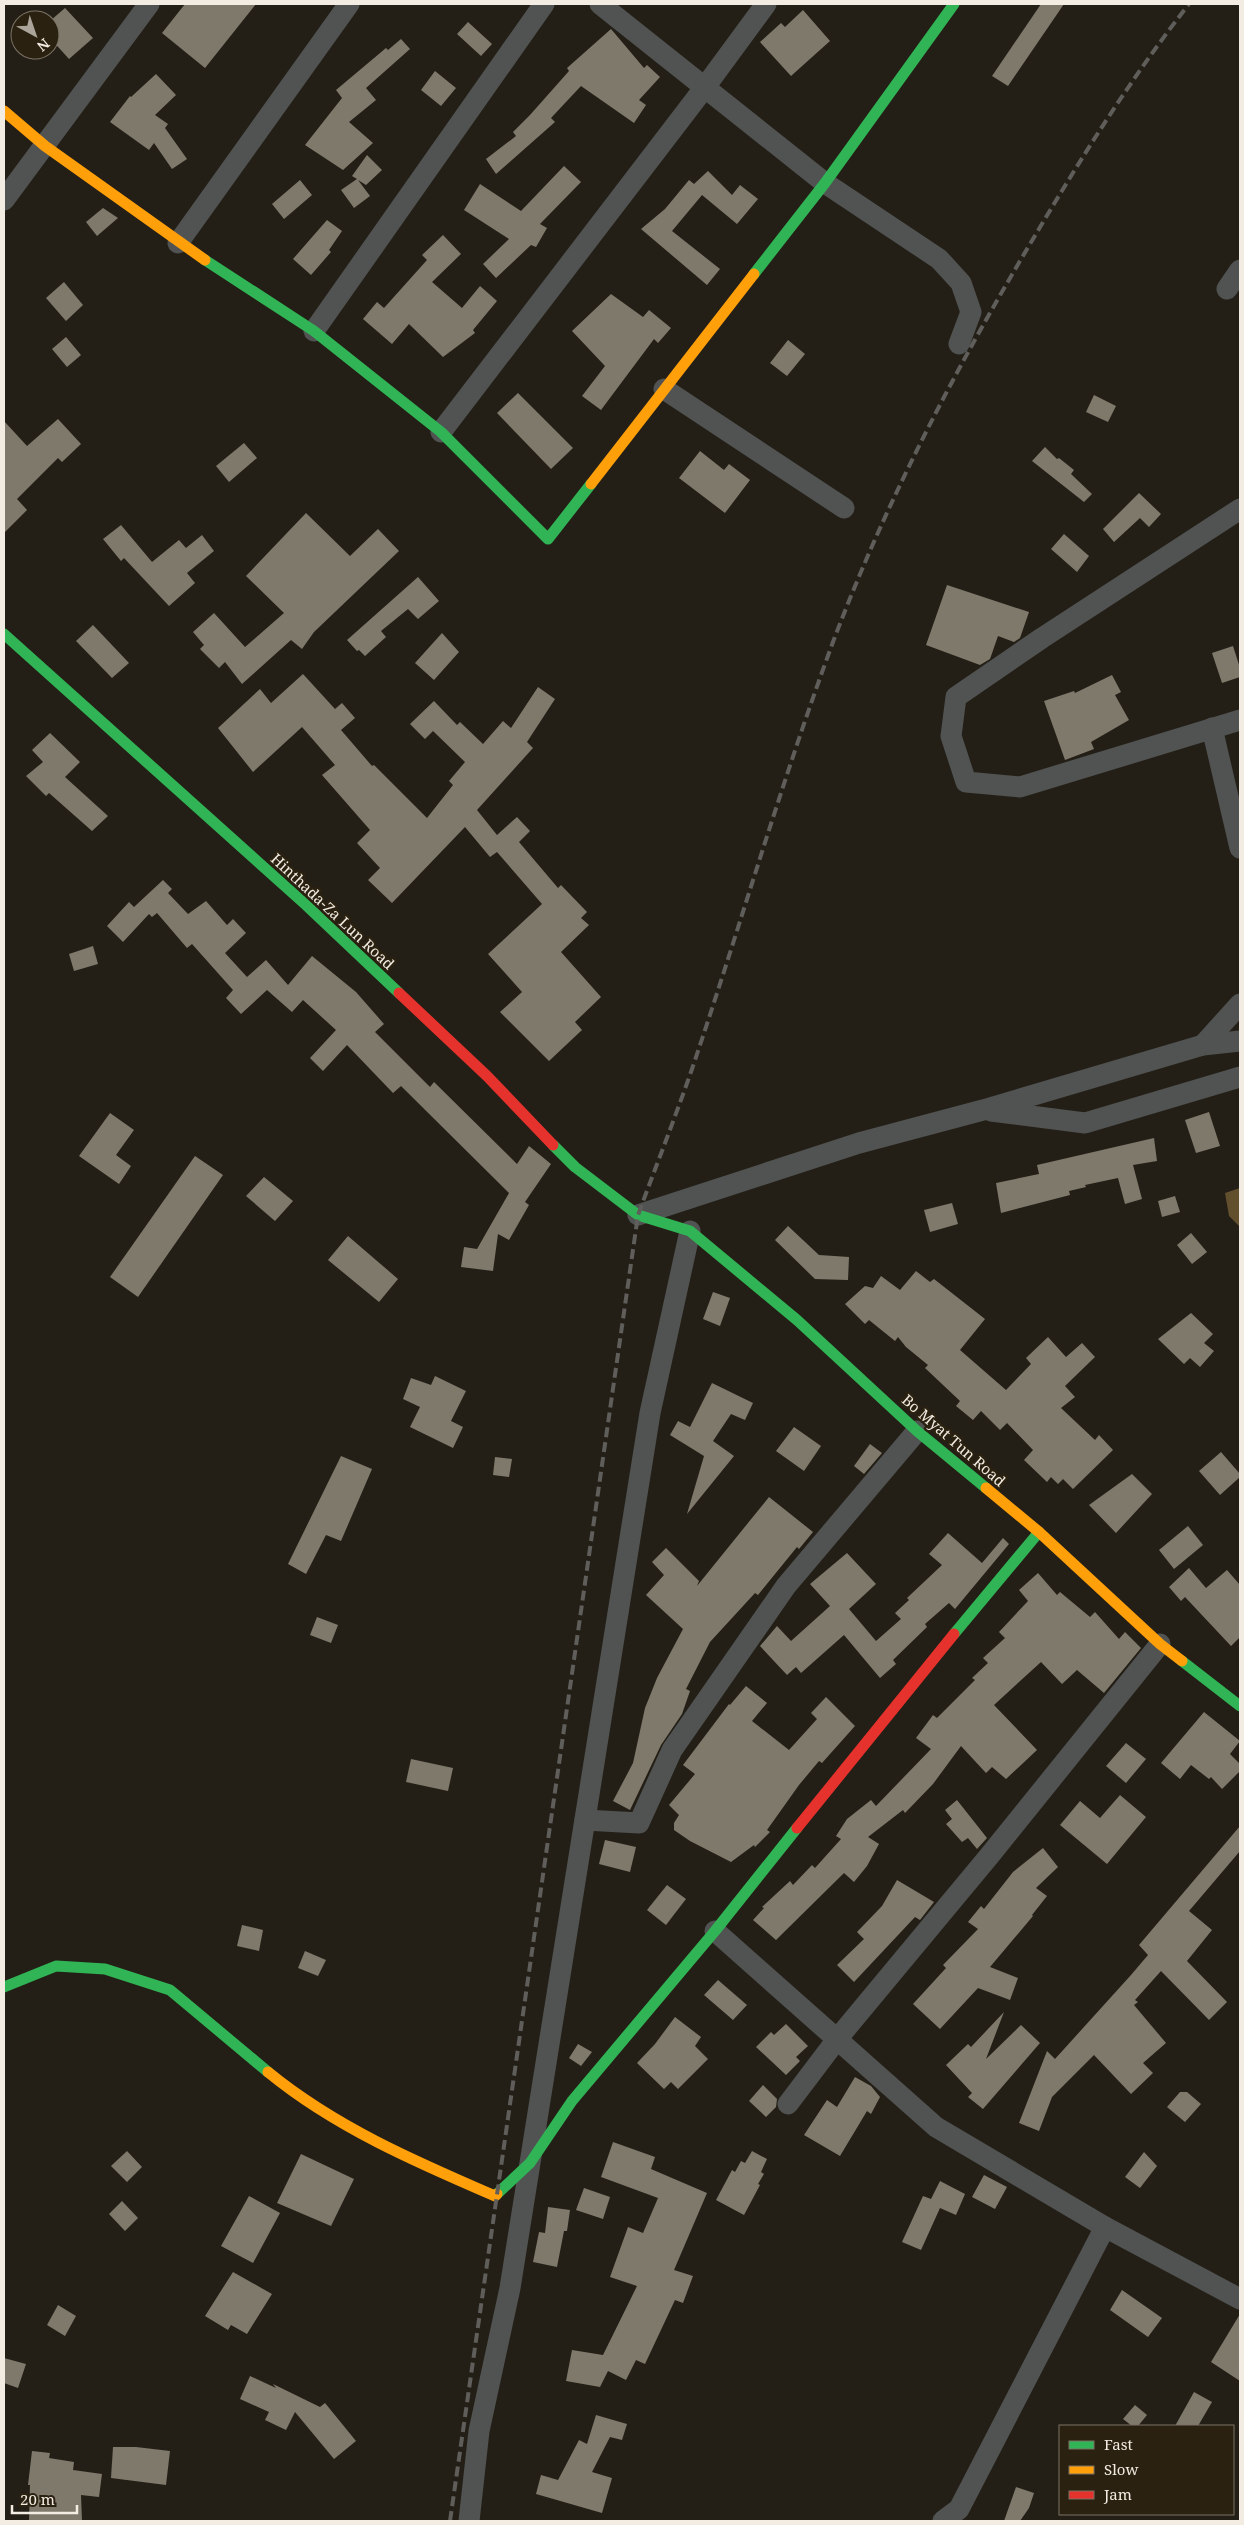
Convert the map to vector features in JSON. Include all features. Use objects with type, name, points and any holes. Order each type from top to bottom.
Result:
[{"type":"street","points":[[4,200],[149,4]]},
{"type":"street","points":[[178,243],[349,4]]},
{"type":"street","points":[[314,331],[544,4]]},
{"type":"street","points":[[600,4],[825,183],[940,259],[961,283],[970,312],[959,344]]},
{"type":"street","points":[[441,432],[705,87],[766,4]]},
{"type":"street","points":[[4,111],[45,146],[178,243],[314,331],[441,432],[548,539],[825,183],[954,4]]},
{"type":"street","points":[[1227,289],[1240,270]]},
{"type":"street","points":[[664,389],[844,508]]},
{"type":"street","points":[[1240,509],[1042,638],[956,697],[951,736],[966,782],[1020,787],[1240,720]]},
{"type":"street","name":"Hinthada-Za Lun Road","points":[[4,634],[306,905],[487,1076],[575,1167],[638,1214]]},
{"type":"street","points":[[1212,728],[1240,848]]},
{"type":"street","points":[[1203,1045],[1240,1004]]},
{"type":"street","points":[[638,1214],[859,1143],[983,1110],[1203,1045],[1240,1041]]},
{"type":"street","points":[[983,1110],[1085,1123],[1240,1076]]},
{"type":"street","name":"Bo Myat Tun Road","points":[[638,1214],[690,1231],[798,1320],[917,1431],[1039,1532],[1160,1644],[1240,1706]]},
{"type":"street","points":[[469,2521],[479,2431],[510,2288],[650,1413],[690,1231]]},
{"type":"street","points":[[585,1820],[639,1823],[672,1750],[786,1586],[917,1431]]},
{"type":"street","points":[[4,1987],[56,1966],[105,1969],[170,1990],[291,2092],[395,2154],[495,2196],[530,2163],[572,2101],[715,1931],[896,1704],[1039,1532]]},
{"type":"street","points":[[788,2104],[838,2038],[990,1856],[1160,1644]]},
{"type":"street","points":[[715,1931],[838,2038],[936,2127],[1105,2227],[1240,2299]]},
{"type":"street","points":[[943,2521],[959,2509],[1105,2227]]},
{"type":"shaded area","points":[[1240,1188],[1240,1227],[1229,1216],[1225,1193]]},
{"type":"building","points":[[185,4],[256,4],[205,68],[162,33]]},
{"type":"building","points":[[1041,4],[1064,4],[1008,86],[992,76]]},
{"type":"building","points":[[65,8],[93,38],[69,59],[60,49],[60,12]]},
{"type":"building","points":[[803,10],[830,41],[791,76],[760,42],[781,23],[785,27]]},
{"type":"building","points":[[468,22],[492,44],[481,56],[457,34]]},
{"type":"building","points":[[611,29],[644,68],[647,65],[660,77],[639,100],[646,105],[634,123],[581,86],[551,118],[555,122],[496,174],[486,159],[516,136],[513,132],[569,71],[567,68]]},
{"type":"building","points":[[401,39],[410,49],[366,88],[376,100],[349,122],[373,143],[343,170],[305,145],[342,98],[336,90],[386,48],[388,50]]},
{"type":"building","points":[[435,71],[456,88],[441,106],[421,90]]},
{"type":"building","points":[[156,74],[176,95],[155,115],[168,124],[165,128],[187,159],[172,169],[154,143],[149,150],[110,122],[130,96]]},
{"type":"building","points":[[367,155],[382,170],[366,185],[358,180],[370,196],[354,208],[341,190],[357,179],[352,176]]},
{"type":"building","points":[[564,166],[581,182],[540,224],[547,228],[536,247],[531,245],[496,278],[483,264],[509,239],[464,210],[480,184],[521,211]]},
{"type":"building","points":[[708,171],[732,195],[740,185],[758,199],[737,224],[702,195],[672,231],[720,269],[707,285],[641,229],[665,209],[689,180],[694,184]]},
{"type":"building","points":[[300,180],[312,195],[284,219],[272,204]]},
{"type":"building","points":[[103,208],[118,218],[97,236],[86,222]]},
{"type":"building","points":[[327,220],[342,231],[329,250],[331,252],[311,275],[293,259]]},
{"type":"building","points":[[443,235],[461,254],[432,282],[462,308],[480,286],[497,301],[473,330],[475,333],[443,357],[409,324],[392,344],[363,319],[377,302],[384,308],[427,260],[422,255]]},
{"type":"building","points":[[64,282],[83,305],[66,321],[46,298]]},
{"type":"building","points":[[611,294],[643,317],[649,310],[671,328],[658,343],[654,339],[601,410],[582,396],[605,366],[572,331]]},
{"type":"building","points":[[66,337],[81,355],[67,367],[52,349]]},
{"type":"building","points":[[788,340],[805,354],[787,376],[770,363]]},
{"type":"building","points":[[518,393],[573,448],[551,469],[497,413]]},
{"type":"building","points":[[1094,395],[1116,406],[1108,422],[1086,412]]},
{"type":"building","points":[[58,419],[81,444],[62,462],[58,458],[17,499],[27,510],[4,533],[4,421],[27,446]]},
{"type":"building","points":[[244,443],[257,458],[229,482],[216,466]]},
{"type":"building","points":[[1045,447],[1057,459],[1059,458],[1074,470],[1071,474],[1092,494],[1084,502],[1032,461]]},
{"type":"building","points":[[700,451],[724,470],[729,464],[750,480],[725,513],[679,478]]},
{"type":"building","points":[[1139,493],[1161,514],[1149,527],[1140,518],[1114,542],[1103,529]]},
{"type":"building","points":[[306,513],[350,556],[378,529],[399,551],[314,632],[302,649],[291,640],[242,684],[225,662],[219,668],[200,649],[204,645],[193,632],[214,613],[245,647],[284,613],[246,576]]},
{"type":"building","points":[[121,525],[152,562],[179,540],[186,548],[202,535],[214,551],[187,573],[195,583],[169,606],[124,558],[121,561],[103,539]]},
{"type":"building","points":[[1064,534],[1089,556],[1077,572],[1051,549]]},
{"type":"building","points":[[418,577],[439,601],[418,619],[408,609],[381,631],[386,637],[365,656],[359,650],[357,651],[347,640]]},
{"type":"building","points":[[947,585],[1029,612],[1020,638],[1014,642],[998,636],[990,659],[980,665],[926,645]]},
{"type":"building","points":[[93,625],[129,663],[112,678],[76,641]]},
{"type":"building","points":[[442,633],[459,652],[434,680],[415,663]]},
{"type":"building","points":[[1233,646],[1240,668],[1240,677],[1222,683],[1212,653]]},
{"type":"building","points":[[303,674],[335,709],[342,703],[355,718],[341,730],[372,766],[374,765],[427,818],[453,785],[449,781],[465,762],[433,731],[425,739],[410,724],[434,701],[457,725],[460,722],[483,744],[503,721],[511,728],[538,687],[555,699],[527,742],[533,748],[477,810],[497,835],[517,817],[530,831],[519,842],[558,888],[561,885],[587,912],[581,918],[589,925],[561,952],[601,997],[575,1022],[582,1030],[549,1061],[500,1012],[522,992],[488,954],[542,904],[497,852],[490,857],[465,827],[392,903],[368,880],[380,868],[357,843],[370,830],[322,775],[335,765],[302,727],[253,772],[218,728],[260,689],[271,703]]},
{"type":"building","points":[[1112,675],[1121,692],[1115,695],[1129,720],[1091,742],[1094,749],[1065,760],[1044,701],[1074,691],[1075,693]]},
{"type":"building","points":[[50,733],[80,762],[65,777],[108,816],[92,831],[49,793],[46,796],[26,776],[43,762],[32,750]]},
{"type":"building","points":[[163,880],[172,889],[168,893],[188,914],[206,901],[227,925],[233,919],[246,933],[225,953],[247,977],[266,960],[288,985],[312,956],[356,992],[384,1024],[375,1032],[430,1087],[434,1082],[517,1164],[529,1146],[551,1164],[525,1202],[529,1205],[509,1240],[498,1234],[493,1271],[461,1267],[464,1247],[477,1249],[509,1193],[401,1086],[393,1093],[347,1045],[323,1071],[310,1058],[336,1030],[303,1000],[292,1012],[267,990],[241,1014],[226,998],[233,990],[192,944],[187,948],[157,913],[152,917],[149,914],[123,942],[107,926],[129,902],[134,907]]},
{"type":"building","points":[[93,946],[98,964],[74,971],[69,954]]},
{"type":"building","points":[[1209,1112],[1220,1146],[1196,1153],[1185,1120]]},
{"type":"building","points":[[110,1113],[134,1130],[116,1155],[131,1166],[119,1184],[79,1156]]},
{"type":"building","points":[[1154,1138],[1157,1161],[1133,1165],[1142,1199],[1125,1204],[1118,1178],[1085,1185],[1086,1187],[1069,1191],[1070,1195],[1001,1213],[996,1183],[1039,1174],[1037,1165]]},
{"type":"building","points":[[195,1156],[223,1175],[138,1297],[110,1277]]},
{"type":"building","points":[[264,1177],[293,1201],[275,1221],[246,1196]]},
{"type":"building","points":[[1175,1196],[1180,1212],[1162,1217],[1158,1201]]},
{"type":"building","points":[[952,1203],[958,1224],[930,1232],[924,1210]]},
{"type":"building","points":[[788,1226],[819,1255],[849,1257],[848,1280],[815,1279],[775,1240]]},
{"type":"building","points":[[1191,1233],[1207,1252],[1192,1264],[1177,1245]]},
{"type":"building","points":[[348,1236],[398,1279],[379,1302],[328,1260]]},
{"type":"building","points":[[916,1271],[930,1282],[934,1279],[985,1319],[960,1350],[1006,1390],[1031,1364],[1026,1358],[1048,1337],[1066,1357],[1082,1343],[1095,1357],[1065,1386],[1075,1397],[1061,1408],[1095,1440],[1099,1435],[1113,1450],[1073,1489],[1063,1479],[1058,1484],[1051,1477],[1047,1482],[1024,1460],[1033,1450],[1007,1423],[1000,1430],[981,1411],[973,1420],[956,1406],[960,1401],[925,1368],[928,1365],[906,1347],[898,1337],[895,1341],[869,1320],[865,1324],[845,1304],[865,1286],[873,1288],[881,1276],[900,1290]]},
{"type":"building","points":[[713,1292],[730,1298],[720,1326],[703,1319]]},
{"type":"building","points":[[1191,1313],[1213,1334],[1204,1343],[1214,1351],[1200,1367],[1190,1358],[1184,1364],[1158,1339]]},
{"type":"building","points":[[435,1376],[466,1391],[451,1421],[463,1427],[453,1448],[410,1427],[420,1407],[403,1399],[411,1378],[431,1385]]},
{"type":"building","points":[[712,1383],[753,1403],[745,1420],[731,1414],[713,1441],[734,1456],[687,1514],[704,1456],[670,1435],[678,1421],[690,1427]]},
{"type":"building","points":[[794,1427],[821,1446],[804,1471],[776,1451]]},
{"type":"building","points":[[870,1444],[882,1453],[864,1474],[854,1466]]},
{"type":"building","points":[[1221,1452],[1240,1474],[1240,1477],[1220,1495],[1199,1471]]},
{"type":"building","points":[[341,1456],[372,1469],[341,1541],[326,1535],[306,1574],[288,1564]]},
{"type":"building","points":[[495,1457],[512,1459],[509,1477],[493,1475]]},
{"type":"building","points":[[1132,1474],[1152,1494],[1116,1533],[1089,1505]]},
{"type":"building","points":[[769,1497],[813,1532],[799,1549],[797,1547],[758,1595],[755,1593],[710,1642],[686,1689],[690,1691],[682,1714],[661,1745],[630,1810],[613,1801],[633,1763],[645,1708],[657,1678],[683,1629],[646,1595],[664,1575],[652,1562],[666,1548],[699,1581],[697,1586]]},
{"type":"building","points":[[1188,1526],[1203,1545],[1174,1569],[1159,1550]]},
{"type":"building","points":[[948,1533],[982,1563],[1003,1538],[1009,1544],[955,1609],[949,1603],[925,1624],[927,1627],[893,1660],[896,1664],[880,1678],[844,1635],[801,1673],[796,1667],[787,1675],[760,1646],[777,1626],[791,1641],[830,1606],[810,1584],[847,1553],[876,1584],[849,1609],[876,1641],[901,1619],[895,1613],[909,1600],[907,1598],[942,1565],[929,1554]]},
{"type":"building","points":[[1189,1568],[1206,1588],[1227,1570],[1240,1585],[1240,1637],[1231,1646],[1185,1597],[1181,1601],[1169,1587]]},
{"type":"building","points":[[1038,1573],[1057,1595],[1060,1592],[1090,1617],[1095,1612],[1119,1639],[1125,1632],[1141,1648],[1104,1693],[1077,1670],[1062,1684],[1041,1662],[994,1705],[1037,1750],[1006,1779],[992,1767],[986,1773],[961,1746],[933,1784],[905,1813],[903,1810],[868,1837],[879,1844],[867,1866],[854,1882],[844,1873],[776,1940],[753,1920],[764,1908],[762,1907],[790,1881],[793,1885],[812,1865],[815,1868],[841,1839],[836,1836],[847,1819],[871,1800],[876,1806],[931,1749],[916,1738],[933,1715],[937,1718],[975,1680],[972,1678],[988,1663],[983,1658],[1005,1638],[999,1632],[1028,1601],[1019,1590]]},
{"type":"building","points":[[317,1617],[338,1625],[331,1643],[310,1635]]},
{"type":"building","points":[[746,1686],[767,1703],[752,1721],[789,1750],[817,1719],[811,1713],[826,1697],[855,1726],[822,1763],[819,1761],[799,1785],[767,1830],[770,1832],[755,1847],[754,1845],[731,1862],[690,1841],[674,1830],[674,1823],[679,1815],[669,1805],[695,1774],[683,1765],[729,1704]]},
{"type":"building","points":[[1204,1712],[1240,1741],[1230,1754],[1240,1764],[1240,1771],[1222,1789],[1211,1777],[1209,1779],[1191,1765],[1180,1779],[1161,1763]]},
{"type":"building","points":[[1126,1743],[1146,1759],[1126,1783],[1106,1766]]},
{"type":"building","points":[[411,1759],[453,1768],[448,1791],[406,1782]]},
{"type":"building","points":[[1120,1795],[1146,1817],[1107,1864],[1060,1825],[1080,1801],[1100,1818]]},
{"type":"building","points":[[957,1800],[987,1838],[977,1849],[968,1838],[962,1842],[946,1824],[952,1819],[945,1810]]},
{"type":"building","points":[[1240,1826],[1240,1851],[1189,1911],[1212,1930],[1187,1961],[1227,2002],[1209,2020],[1161,1971],[1135,2000],[1138,2002],[1134,2005],[1166,2043],[1143,2063],[1153,2073],[1131,2094],[1094,2055],[1052,2097],[1039,2131],[1019,2123],[1047,2051],[1055,2059],[1131,1975],[1148,1955],[1139,1945]]},
{"type":"building","points":[[605,1840],[636,1847],[630,1872],[599,1864]]},
{"type":"building","points":[[1043,1848],[1058,1867],[1036,1888],[1047,1896],[1033,1916],[990,1967],[1018,1978],[1010,2000],[978,1988],[940,2029],[913,2004],[946,1968],[943,1965],[978,1929],[968,1922],[981,1906],[984,1909],[1013,1872]]},
{"type":"building","points":[[897,1880],[934,1902],[920,1920],[915,1917],[854,1982],[837,1965],[864,1939],[857,1932],[882,1906]]},
{"type":"building","points":[[667,1885],[686,1899],[666,1925],[647,1910]]},
{"type":"building","points":[[242,1925],[263,1930],[259,1951],[237,1946]]},
{"type":"building","points":[[305,1951],[326,1960],[318,1976],[298,1968]]},
{"type":"building","points":[[718,1980],[747,2005],[733,2020],[704,1995]]},
{"type":"building","points":[[1004,2012],[986,2059],[1021,2025],[1040,2043],[983,2109],[968,2097],[972,2093],[946,2065],[968,2044],[971,2047]]},
{"type":"building","points":[[675,2017],[701,2037],[695,2046],[708,2059],[678,2089],[671,2082],[664,2089],[637,2063],[655,2044]]},
{"type":"building","points":[[786,2024],[808,2046],[796,2057],[800,2061],[786,2075],[756,2047],[771,2032],[774,2035]]},
{"type":"building","points":[[578,2044],[592,2052],[581,2066],[569,2058]]},
{"type":"building","points":[[855,2077],[871,2086],[880,2097],[871,2114],[867,2111],[840,2156],[804,2135],[827,2100],[837,2107]]},
{"type":"building","points":[[763,2085],[777,2099],[776,2107],[766,2117],[749,2101]]},
{"type":"building","points":[[1180,2092],[1187,2092],[1201,2104],[1185,2122],[1167,2107]]},
{"type":"building","points":[[613,2142],[655,2157],[651,2169],[707,2193],[674,2270],[693,2276],[683,2303],[675,2300],[645,2364],[636,2360],[626,2380],[608,2371],[600,2387],[566,2381],[572,2350],[603,2355],[637,2286],[610,2277],[628,2227],[643,2233],[658,2198],[601,2177]]},
{"type":"building","points":[[127,2151],[142,2167],[127,2182],[111,2166]]},
{"type":"building","points":[[752,2151],[767,2159],[761,2172],[764,2174],[758,2184],[760,2185],[744,2215],[716,2200],[732,2170],[735,2172],[741,2161],[745,2163]]},
{"type":"building","points":[[1144,2152],[1157,2166],[1140,2188],[1125,2177]]},
{"type":"building","points":[[301,2154],[354,2179],[331,2226],[277,2203]]},
{"type":"building","points":[[984,2175],[1007,2187],[995,2209],[972,2197]]},
{"type":"building","points":[[940,2181],[965,2194],[956,2215],[940,2208],[921,2250],[902,2242],[923,2196],[931,2199]]},
{"type":"building","points":[[584,2188],[610,2197],[603,2219],[576,2210]]},
{"type":"building","points":[[249,2196],[280,2213],[253,2263],[221,2246]]},
{"type":"building","points":[[122,2201],[138,2218],[125,2231],[109,2214]]},
{"type":"building","points":[[548,2207],[570,2210],[567,2231],[564,2231],[557,2267],[533,2262],[539,2232],[545,2233]]},
{"type":"building","points":[[233,2272],[272,2294],[247,2334],[231,2325],[228,2330],[205,2316]]},
{"type":"building","points":[[1122,2290],[1162,2318],[1148,2337],[1110,2310]]},
{"type":"building","points":[[58,2305],[76,2316],[65,2336],[47,2325]]},
{"type":"building","points":[[1240,2314],[1240,2381],[1211,2362]]},
{"type":"building","points":[[4,2358],[26,2364],[18,2388],[4,2383]]},
{"type":"building","points":[[250,2376],[276,2388],[273,2384],[320,2407],[325,2403],[356,2441],[334,2459],[295,2412],[286,2430],[265,2420],[269,2412],[240,2399]]},
{"type":"building","points":[[1194,2392],[1212,2402],[1199,2425],[1176,2425]]},
{"type":"building","points":[[1135,2405],[1147,2415],[1139,2425],[1131,2425],[1123,2419]]},
{"type":"building","points":[[596,2415],[627,2424],[622,2440],[610,2437],[592,2472],[612,2478],[602,2513],[536,2494],[541,2475],[558,2480],[579,2440],[587,2444]]},
{"type":"building","points":[[113,2447],[136,2447],[170,2451],[166,2485],[111,2478]]},
{"type":"building","points":[[32,2451],[50,2453],[49,2458],[74,2462],[73,2470],[102,2474],[99,2497],[81,2495],[82,2521],[29,2521],[30,2485],[28,2485]]},
{"type":"building","points":[[1016,2487],[1034,2493],[1029,2508],[1020,2521],[1004,2521]]},
{"type":"railway","points":[[450,2521],[638,1215],[692,1069],[778,802],[833,642],[899,487],[950,386],[1004,288],[1069,179],[1107,119],[1189,4]]},
{"type":"traffic: fast","points":[[754,274],[825,183],[954,4]]},
{"type":"traffic: fast","points":[[205,260],[314,331],[441,432],[548,539],[591,484]]},
{"type":"traffic: fast","points":[[4,634],[306,905],[399,993]]},
{"type":"traffic: fast","points":[[553,1145],[575,1167],[638,1215],[690,1231],[797,1320],[917,1431],[986,1488]]},
{"type":"traffic: fast","points":[[954,1634],[1039,1532]]},
{"type":"traffic: fast","points":[[1182,1661],[1240,1706]]},
{"type":"traffic: fast","points":[[497,2194],[530,2163],[572,2101],[715,1931],[797,1828]]},
{"type":"traffic: fast","points":[[4,1987],[56,1966],[105,1969],[170,1990],[268,2072]]},
{"type":"traffic: slow","points":[[4,111],[45,146],[205,260]]},
{"type":"traffic: slow","points":[[591,484],[754,274]]},
{"type":"traffic: slow","points":[[986,1488],[1039,1532],[1160,1644],[1182,1661]]},
{"type":"traffic: slow","points":[[268,2072],[321,2110],[377,2142],[465,2183],[495,2196],[497,2194]]},
{"type":"traffic: jam","points":[[399,993],[487,1076],[553,1145]]},
{"type":"traffic: jam","points":[[797,1828],[954,1634]]}]
